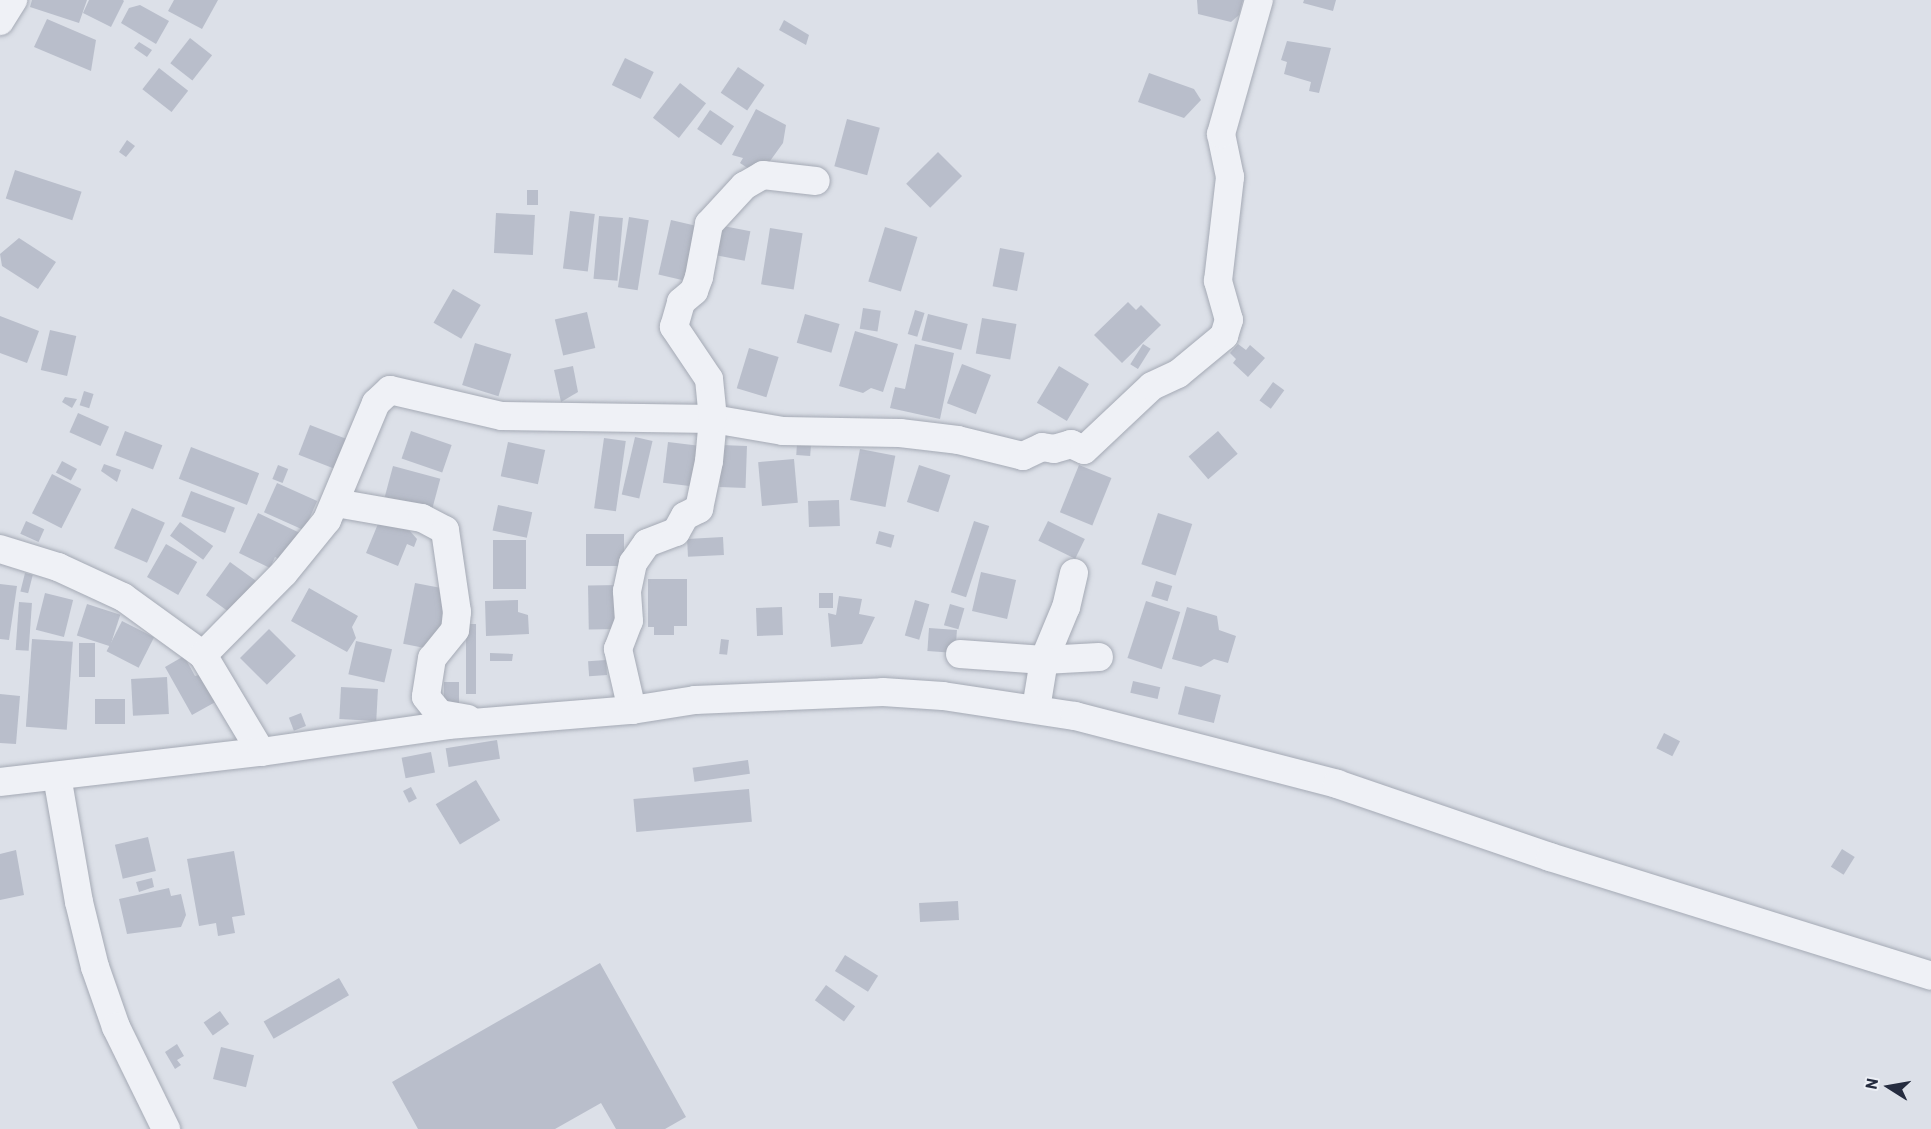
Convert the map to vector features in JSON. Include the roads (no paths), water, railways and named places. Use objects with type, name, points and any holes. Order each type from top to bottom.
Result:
[{"type":"street","points":[[0,21],[13,0]]},
{"type":"street","points":[[203,655],[305,549],[336,503],[376,403],[390,390],[502,416],[713,419],[783,431],[900,433],[958,440],[1023,456],[1042,447],[1054,449],[1071,444],[1084,450],[1152,386],[1178,374],[1224,336],[1229,320],[1218,281],[1230,177],[1221,134],[1259,0]]},
{"type":"street","points":[[632,710],[618,649],[629,621],[627,591],[633,562],[640,549],[676,532],[685,516],[699,509],[703,501],[713,419],[709,379],[674,327],[681,302],[694,291],[699,277],[709,224],[744,186],[763,175],[816,181]]},
{"type":"street","points":[[336,503],[422,518],[445,530],[457,612],[455,630],[432,658],[426,697],[440,714],[482,721]]},
{"type":"street","points":[[0,549],[58,567],[123,597],[203,655],[261,752]]},
{"type":"street","points":[[1036,709],[1044,660],[1074,573]]},
{"type":"street","points":[[960,654],[1044,660],[1099,657]]},
{"type":"street","points":[[0,782],[261,752],[482,721],[632,710],[695,700],[883,692],[1036,709],[1163,737],[1337,784],[1550,857],[1931,976]]},
{"type":"street","points":[[57,776],[79,902],[95,967],[116,1027],[166,1129]]}]
